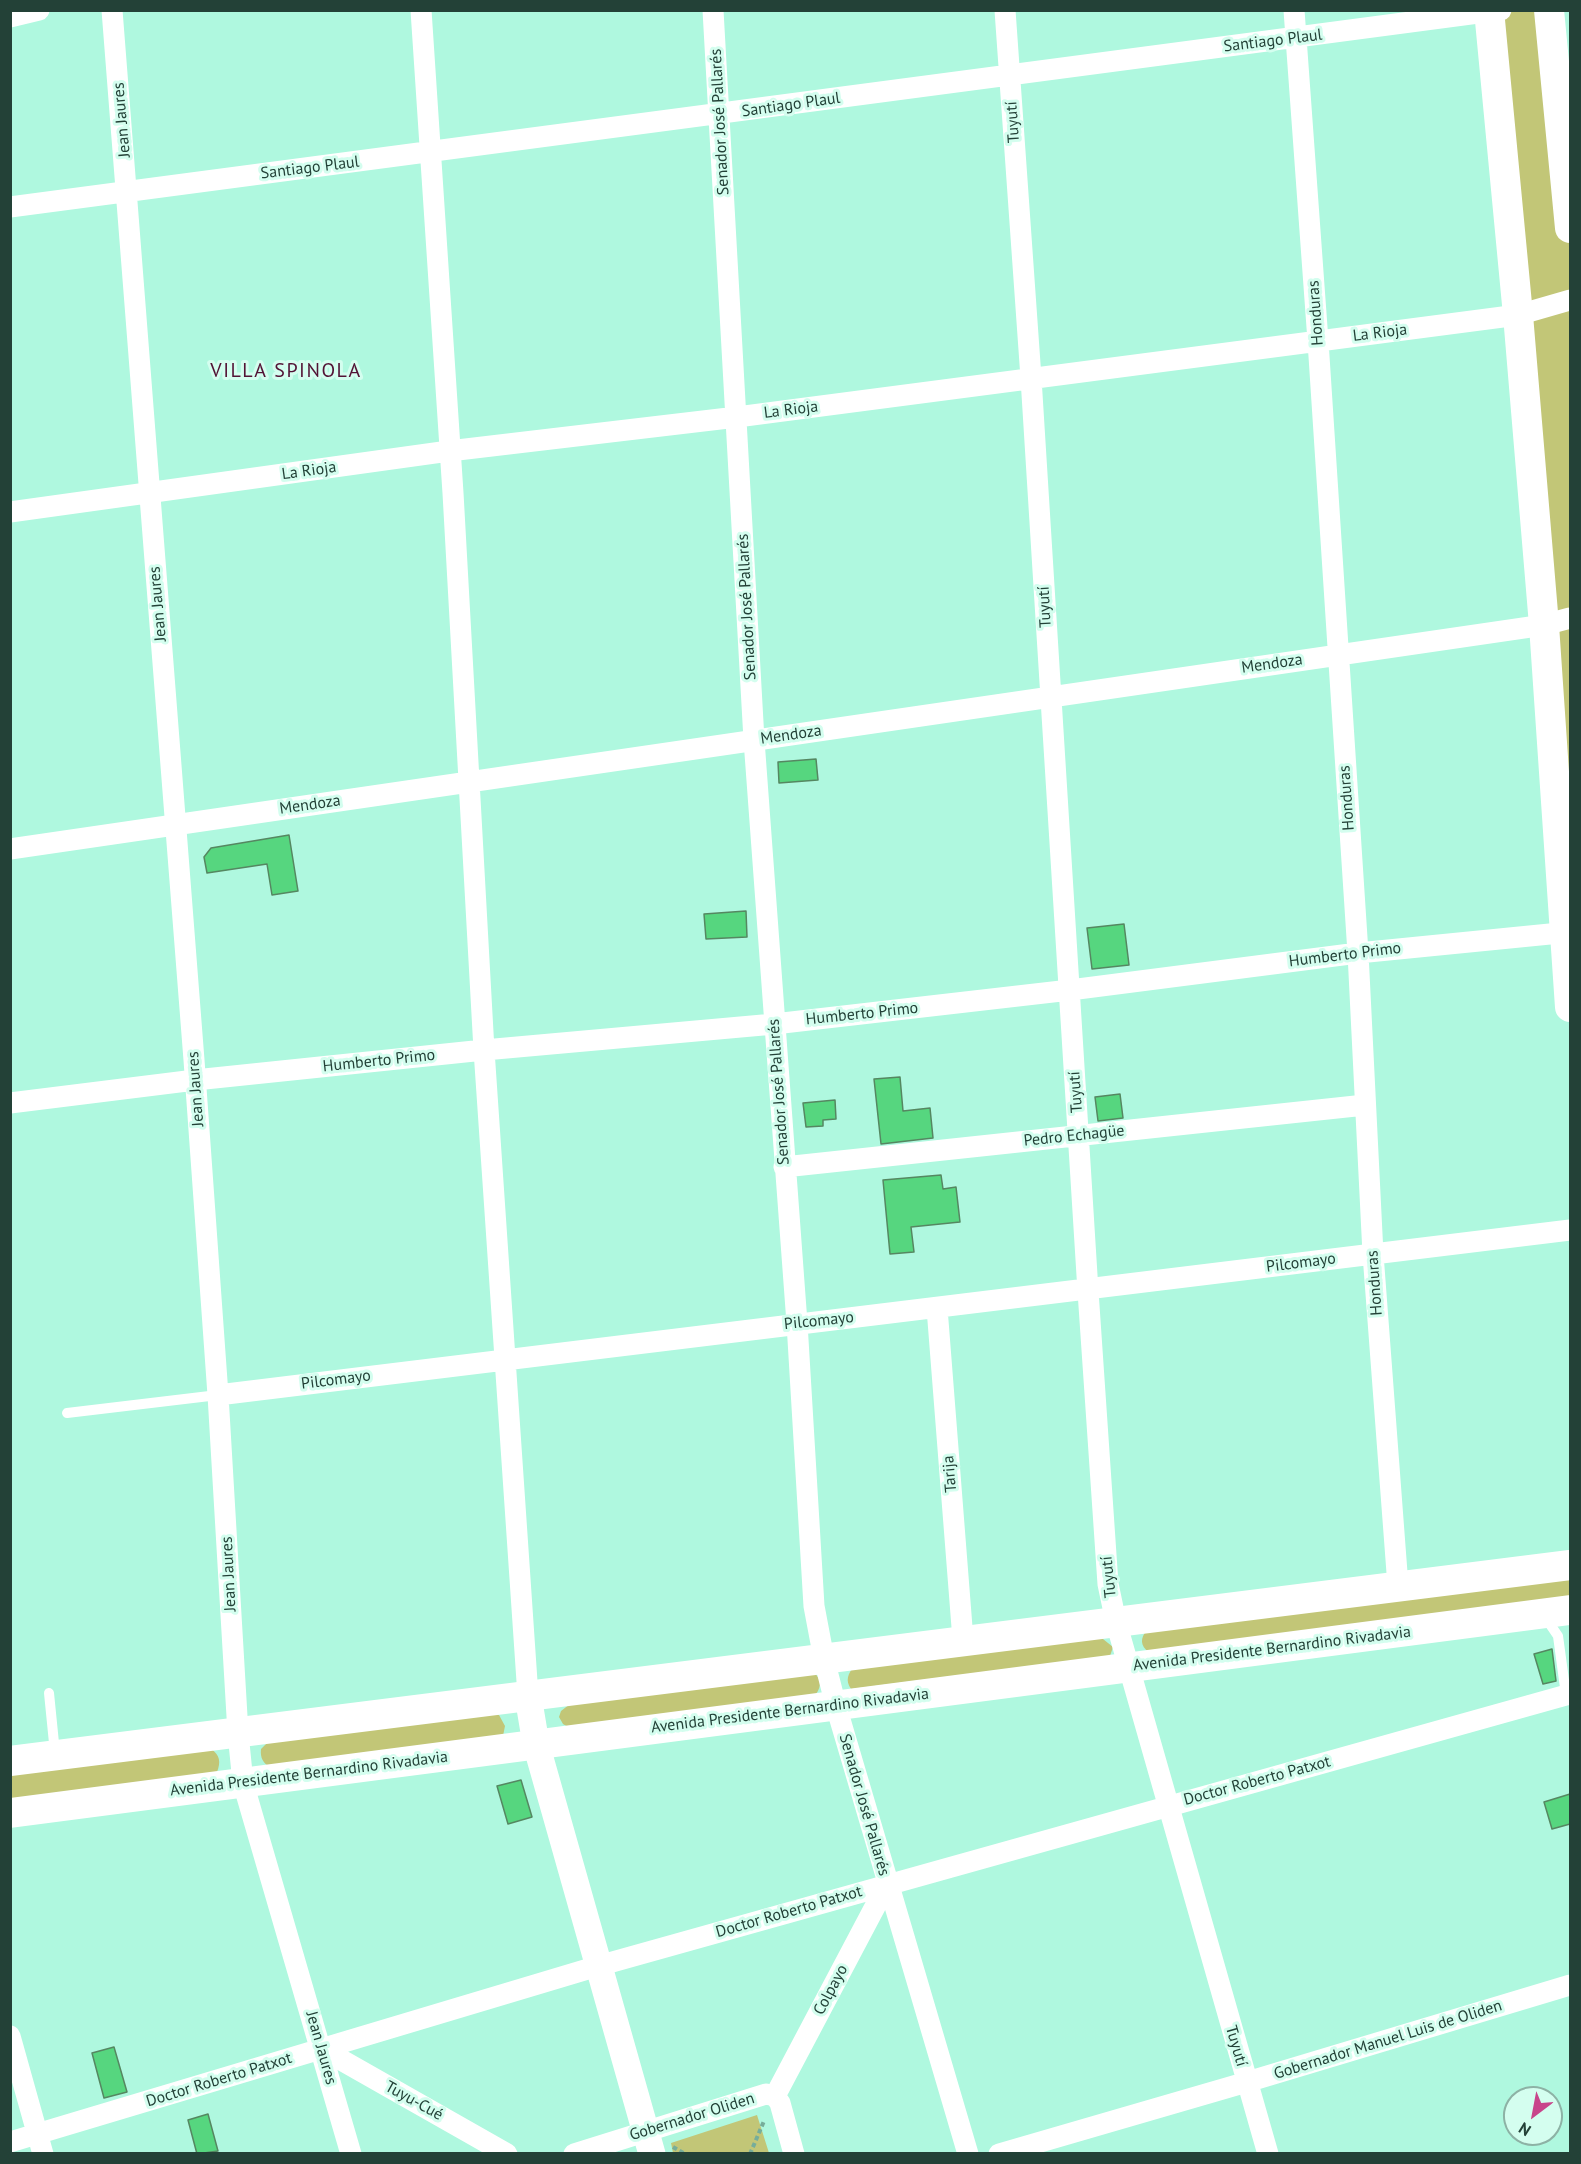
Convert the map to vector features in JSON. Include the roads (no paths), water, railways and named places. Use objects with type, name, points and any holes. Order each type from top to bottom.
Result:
[{"type":"main road","points":[[1549,10],[1570,228]]},
{"type":"main road","points":[[1493,11],[1518,315],[1557,621],[1570,1007]]},
{"type":"main road","points":[[10,1761],[1570,1565]]},
{"type":"main road","name":"Avenida Presidente Bernardino Rivadavia","points":[[10,1813],[1557,1612]]},
{"type":"street","points":[[10,17],[39,10]]},
{"type":"street","name":"Jean Jaures","points":[[112,10],[128,192],[195,1080],[243,1783],[351,2154]]},
{"type":"street","points":[[422,10],[484,1050],[528,1696],[536,1744],[649,2143]]},
{"type":"street","name":"Senador José Pallarés","points":[[713,10],[754,740],[797,1323],[814,1606],[836,1706],[968,2154]]},
{"type":"street","name":"Tuyutí","points":[[1005,10],[1031,378],[1108,1584],[1116,1623],[1167,1805],[1268,2154]]},
{"type":"street","name":"Honduras","points":[[1294,10],[1358,953],[1373,1254],[1398,1586]]},
{"type":"street","name":"Santiago Plaul","points":[[10,207],[1493,11]]},
{"type":"street","name":"La Rioja","points":[[10,512],[449,451],[737,417],[1518,315],[1570,300]]},
{"type":"street","name":"Mendoza","points":[[10,849],[1557,621]]},
{"type":"street","name":"Humberto Primo","points":[[10,1103],[195,1080],[774,1023],[1070,990],[1358,953],[1568,932]]},
{"type":"street","name":"Pedro Echagüe","points":[[784,1167],[1365,1104]]},
{"type":"street","name":"Pilcomayo","points":[[218,1395],[797,1323],[1088,1291],[1570,1230]]},
{"type":"street","name":"Tarija","points":[[937,1308],[963,1640]]},
{"type":"street","name":"Doctor Roberto Patxot","points":[[10,2142],[40,2144],[322,2049],[598,1966],[1568,1694]]},
{"type":"street","name":"Colpayo","points":[[775,2096],[887,1884]]},
{"type":"street","name":"Gobernador Manuel Luis de Oliden","points":[[999,2154],[1570,1985]]},
{"type":"street","points":[[10,2036],[40,2144]]},
{"type":"street","name":"Tuyu-Cué","points":[[322,2049],[507,2154]]},
{"type":"street","name":"Gobernador Oliden","points":[[574,2154],[649,2143],[766,2094],[775,2096]]},
{"type":"street","points":[[775,2096],[780,2103],[794,2154]]},
{"type":"lane","name":"Pilcomayo","points":[[67,1413],[218,1395]]},
{"type":"lane","points":[[1557,1612],[1558,1636],[1568,1694]]},
{"type":"lane","points":[[49,1693],[55,1755]]},
{"type":"district","name":"VILLA SPINOLA","points":[[286,371]]}]
